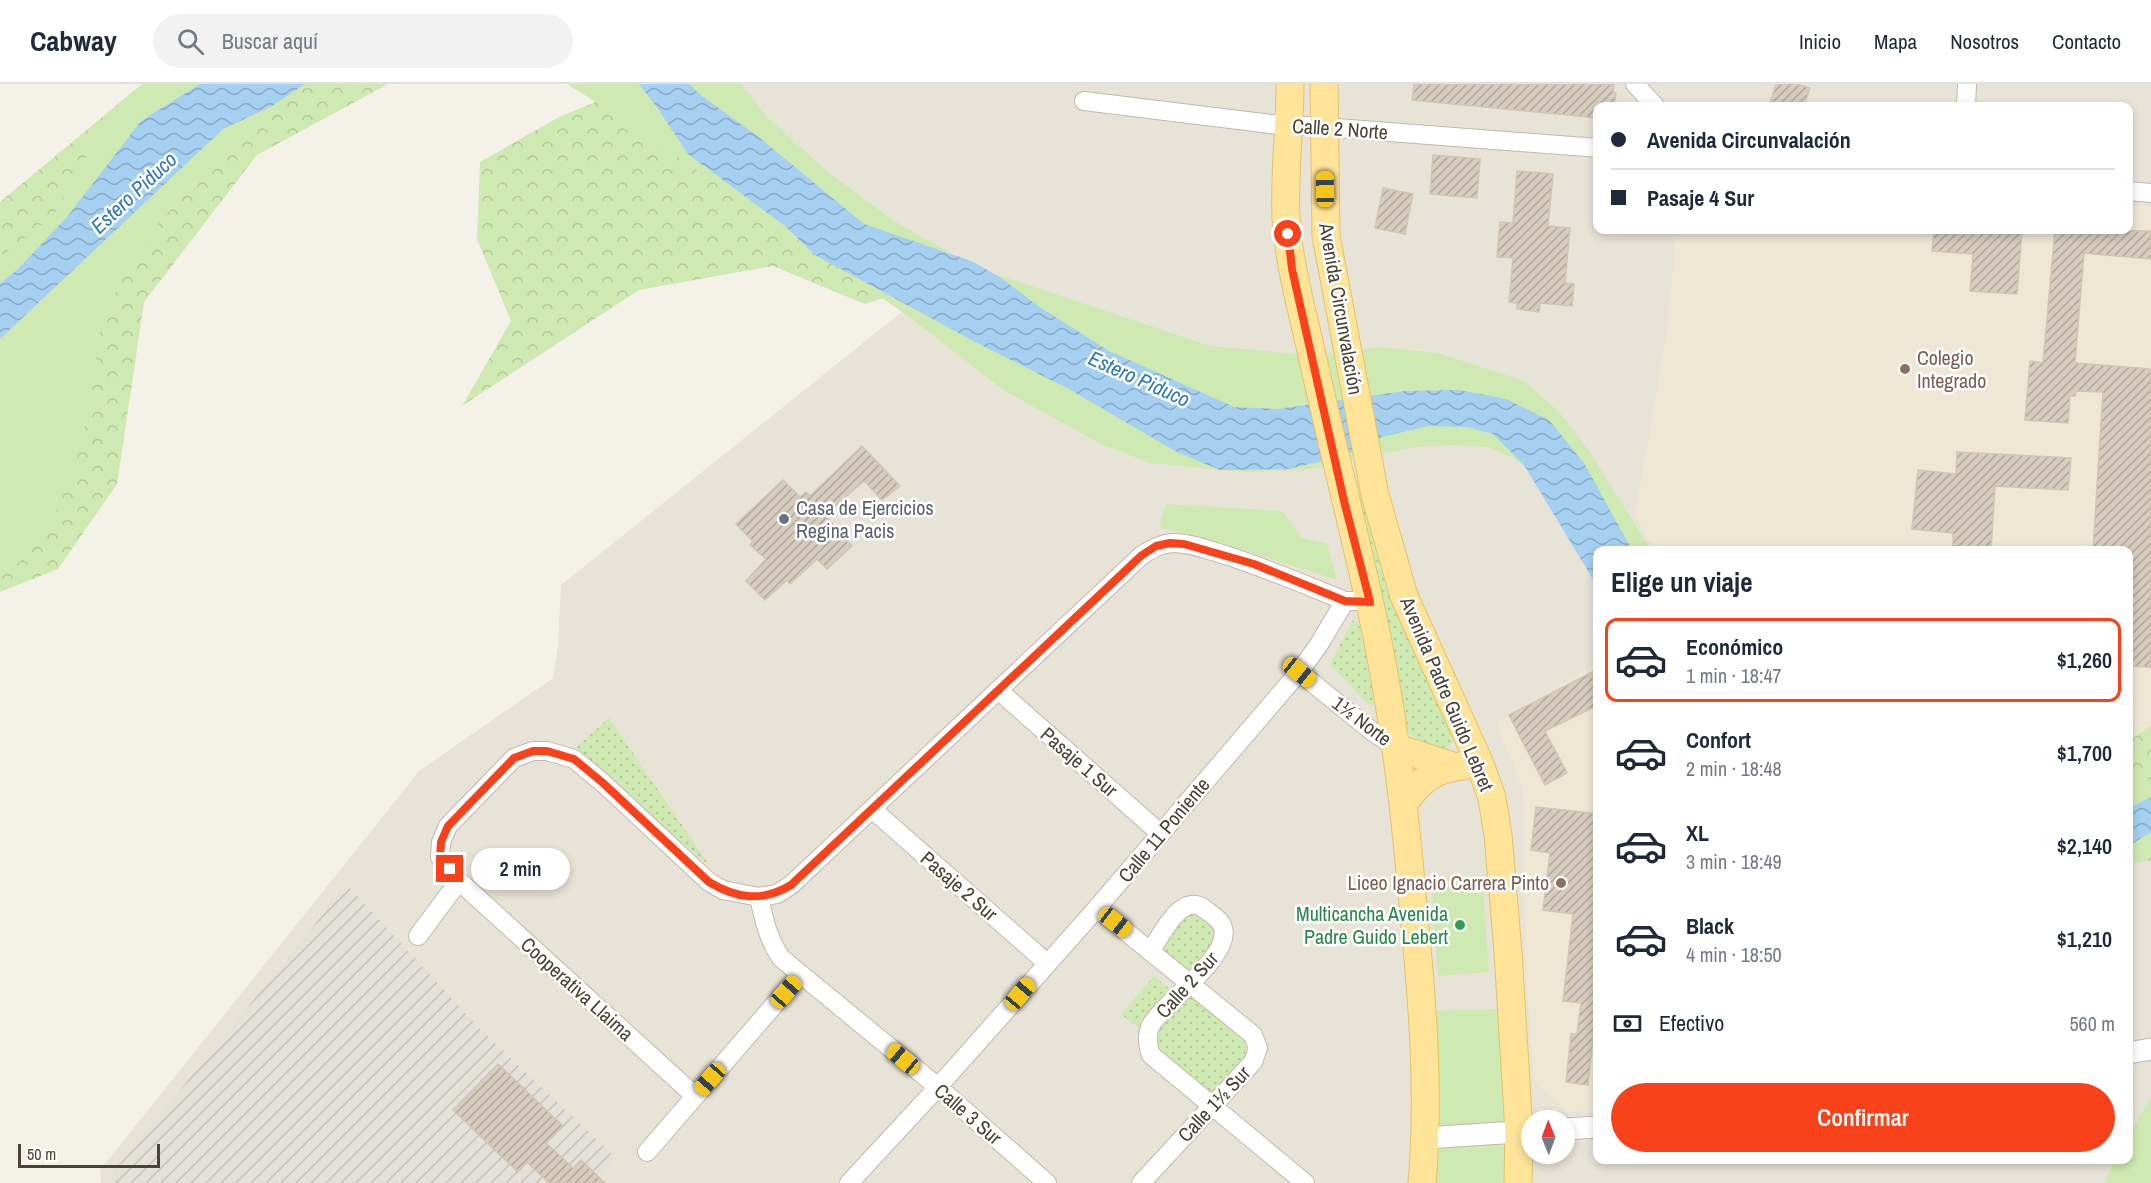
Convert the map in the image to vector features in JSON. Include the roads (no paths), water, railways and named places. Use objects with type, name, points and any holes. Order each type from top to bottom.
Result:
[{"type":"main road","name":"Avenida Circunvalación","points":[[1290,84],[1286,217],[1292,269],[1344,501],[1357,601]]},
{"type":"main road","name":"Avenida Circunvalación","points":[[1324,84],[1326,236],[1375,495]]},
{"type":"main road","name":"Avenida Padre Guido Lebret","points":[[1375,495],[1404,596],[1480,764],[1492,798],[1498,836],[1523,1110]]},
{"type":"main road","name":"Avenida Padre Guido Lebret","points":[[1357,601],[1397,748],[1404,802],[1420,972],[1425,1059],[1426,1138],[1422,1183]]},
{"type":"main road","points":[[1397,748],[1453,766]]},
{"type":"main road","points":[[1404,802],[1418,784],[1432,775],[1453,766],[1480,764]]},
{"type":"main road","name":"Avenida Padre Guido Lebret","points":[[1518,1183],[1521,1161]]},
{"type":"street","points":[[1635,84],[1651,102]]},
{"type":"street","points":[[1966,102],[1967,84]]},
{"type":"street","name":"Calle 2 Norte","points":[[1084,101],[1289,125],[1593,148]]},
{"type":"street","points":[[2133,191],[2151,193]]},
{"type":"street","points":[[759,897],[777,894],[791,885],[1142,555],[1156,546],[1170,543],[1184,544],[1207,550],[1254,564],[1357,601]]},
{"type":"street","name":"Calle 11 Poniente","points":[[849,1183],[938,1087],[1097,908],[1357,601]]},
{"type":"street","name":"1½ Norte","points":[[1299,672],[1373,732],[1397,748]]},
{"type":"street","name":"Pasaje 1 Sur","points":[[998,690],[1161,834]]},
{"type":"street","name":"Cooperativa Llaima","points":[[695,1096],[459,881],[440,857],[441,842],[448,826],[514,758],[533,751],[547,751],[574,759],[709,882],[723,890],[759,897]]},
{"type":"street","name":"Pasaje 2 Sur","points":[[872,809],[1047,963]]},
{"type":"street","points":[[418,936],[459,881]]},
{"type":"street","name":"Calle 3 Sur","points":[[759,897],[765,927],[771,943],[781,958],[938,1087],[1047,1183]]},
{"type":"street","name":"Calle 2 Sur","points":[[1151,950],[1180,909],[1190,904],[1200,905],[1221,922],[1225,932],[1223,944],[1191,985],[1149,1028],[1151,1054],[1305,1183]]},
{"type":"street","name":"Calle 1½ Sur","points":[[1097,908],[1253,1035],[1258,1048],[1252,1062],[1141,1183]]},
{"type":"street","points":[[647,1152],[801,974]]},
{"type":"street","points":[[2133,1052],[2151,1048]]},
{"type":"street","points":[[1575,1128],[1593,1127]]},
{"type":"street","points":[[1426,1138],[1521,1131]]},
{"type":"water","name":"Estero Piduco","points":[[200,84],[305,84],[272,106],[223,129],[0,339],[0,283],[17,270],[67,217],[141,121]]},
{"type":"water","name":"Estero Piduco","points":[[639,84],[689,84],[760,138],[864,224],[974,262],[1109,351],[1234,407],[1277,409],[1405,391],[1459,390],[1506,399],[1549,420],[1584,463],[1630,546],[1593,546],[1593,579],[1524,465],[1493,434],[1467,427],[1428,426],[1382,437],[1344,456],[1288,469],[1220,470],[1175,451],[1067,388],[975,342],[815,255],[785,226],[688,154]]},
{"type":"water","points":[[2151,797],[2151,832],[2133,843],[2133,806]]},
{"type":"place","name":"Colegio Integrado","points":[[1905,369]]},
{"type":"place","name":"Casa de Ejercicios Regina Pacis","points":[[784,519]]},
{"type":"place","name":"Liceo Ignacio Carrera Pinto","points":[[1561,883]]},
{"type":"place","name":"Multicancha Avenida Padre Guido Lebert","points":[[1460,925]]}]
